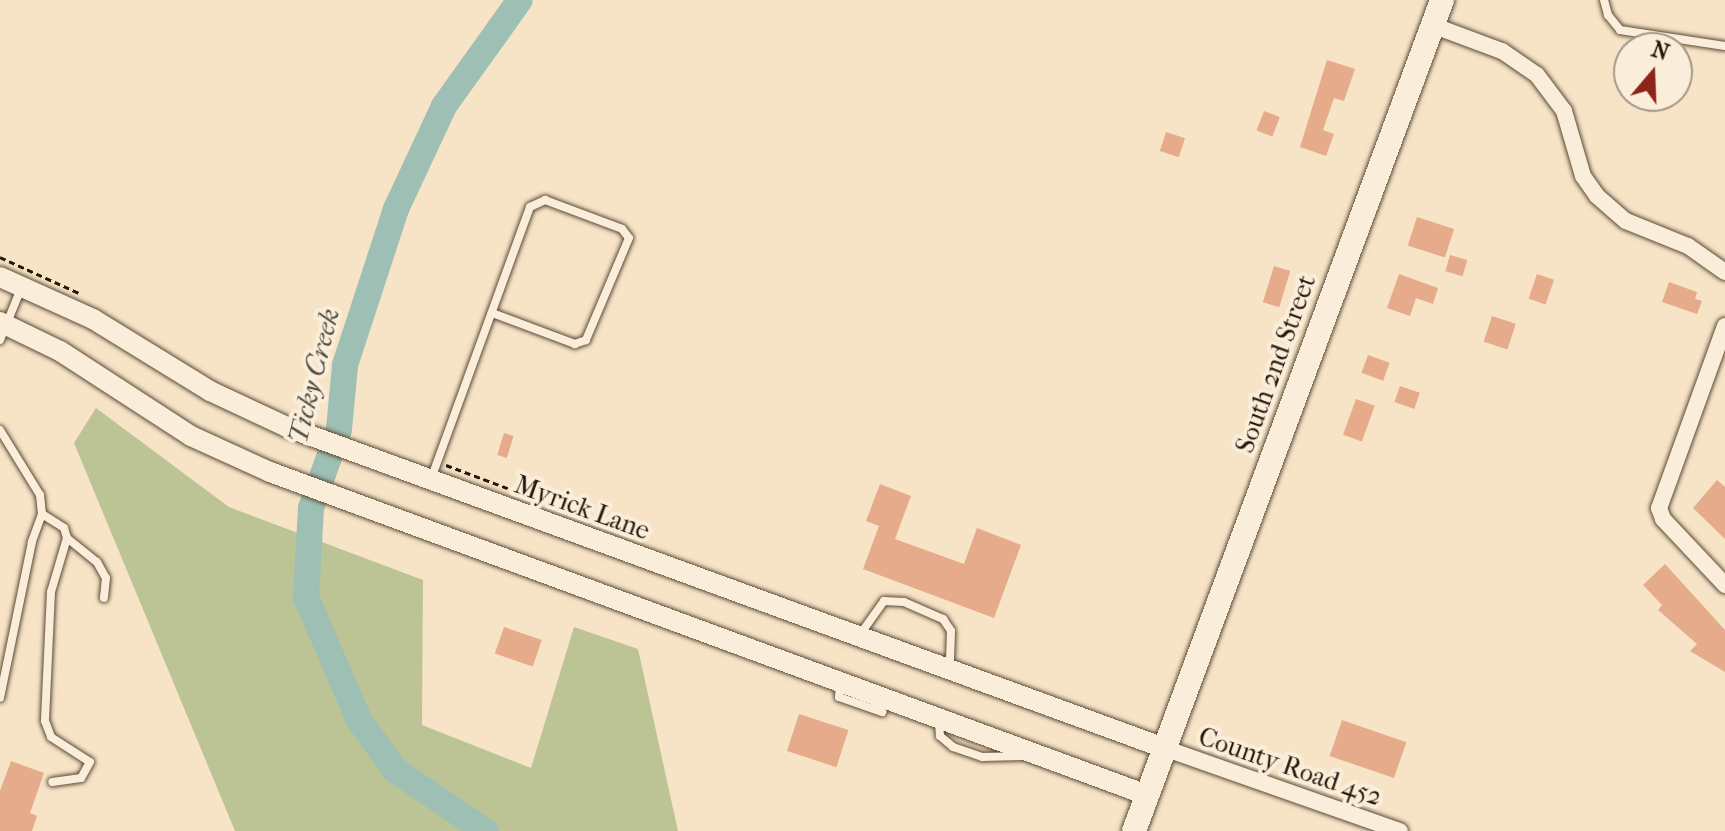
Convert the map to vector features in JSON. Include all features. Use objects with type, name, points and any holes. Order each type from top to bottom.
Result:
[{"type":"main road","name":"South 2nd Street","points":[[1134,831],[1442,0]]},
{"type":"street","points":[[1432,25],[1502,51],[1537,75],[1564,111],[1583,176],[1603,203],[1626,221],[1702,253],[1725,272]]},
{"type":"street","name":"Myrick Lane","points":[[0,277],[93,319],[210,391],[287,427],[389,465],[434,471],[858,637],[1164,748]]},
{"type":"street","points":[[1725,326],[1659,508],[1663,519],[1725,585]]},
{"type":"street","points":[[2,329],[60,351],[191,436],[270,472],[1147,795]]},
{"type":"street","name":"County Road 452","points":[[1164,748],[1400,831]]},
{"type":"lane","points":[[1604,0],[1608,15],[1620,30],[1725,46]]},
{"type":"lane","points":[[434,471],[492,313],[536,200],[622,229],[629,238],[586,340],[575,344],[492,313]]},
{"type":"lane","points":[[2,329],[22,285]]},
{"type":"lane","points":[[0,430],[40,495],[42,514],[32,542],[0,698]]},
{"type":"lane","points":[[42,514],[64,528],[67,538],[51,592],[45,721],[51,737],[90,762],[81,778],[52,782]]},
{"type":"lane","points":[[67,538],[97,562],[106,578],[104,598]]},
{"type":"lane","points":[[858,637],[870,614],[884,601],[904,602],[943,619],[951,631],[950,670]]},
{"type":"lane","points":[[840,682],[839,697],[882,712]]},
{"type":"path","points":[[0,257],[91,299]]},
{"type":"path","points":[[434,471],[511,489]]},
{"type":"green space","points":[[96,408],[229,507],[423,580],[422,725],[531,768],[574,627],[638,649],[678,831],[235,831],[74,443]]},
{"type":"building","points":[[1327,60],[1355,69],[1344,101],[1334,98],[1323,130],[1334,134],[1326,156],[1300,147]]},
{"type":"building","points":[[1264,111],[1280,117],[1272,137],[1256,131]]},
{"type":"building","points":[[1166,132],[1185,138],[1179,157],[1160,151]]},
{"type":"building","points":[[1417,217],[1454,229],[1445,258],[1408,246]]},
{"type":"building","points":[[1450,255],[1467,260],[1463,276],[1445,271]]},
{"type":"building","points":[[1274,266],[1290,271],[1279,307],[1263,302]]},
{"type":"building","points":[[1399,274],[1438,288],[1433,304],[1416,298],[1410,316],[1387,308]]},
{"type":"building","points":[[1537,274],[1554,280],[1546,304],[1529,299]]},
{"type":"building","points":[[1669,282],[1697,292],[1695,299],[1702,301],[1697,314],[1662,302]]},
{"type":"building","points":[[1492,316],[1516,324],[1507,349],[1484,342]]},
{"type":"building","points":[[1368,355],[1390,363],[1383,381],[1362,373]]},
{"type":"building","points":[[1400,386],[1420,393],[1414,409],[1394,402]]},
{"type":"building","points":[[1356,399],[1375,406],[1362,442],[1343,435]]},
{"type":"building","points":[[504,433],[514,436],[507,458],[497,455]]},
{"type":"building","points":[[1717,480],[1725,487],[1725,539],[1693,508]]},
{"type":"building","points":[[880,484],[911,496],[895,539],[964,564],[977,528],[1021,545],[994,618],[863,569],[879,526],[866,521]]},
{"type":"building","points":[[1665,564],[1725,630],[1725,672],[1690,651],[1697,644],[1658,610],[1662,605],[1643,585]]},
{"type":"building","points":[[504,627],[542,640],[533,666],[495,653]]},
{"type":"building","points":[[799,714],[848,730],[836,767],[787,751]]},
{"type":"building","points":[[1342,720],[1406,742],[1394,778],[1330,756]]},
{"type":"building","points":[[11,761],[44,773],[30,813],[37,816],[32,831],[0,831],[0,791]]},
{"type":"waterway","name":"Ticky Creek","points":[[485,831],[395,770],[359,720],[306,597],[311,508],[339,429],[345,365],[396,209],[444,106],[520,0]]}]
